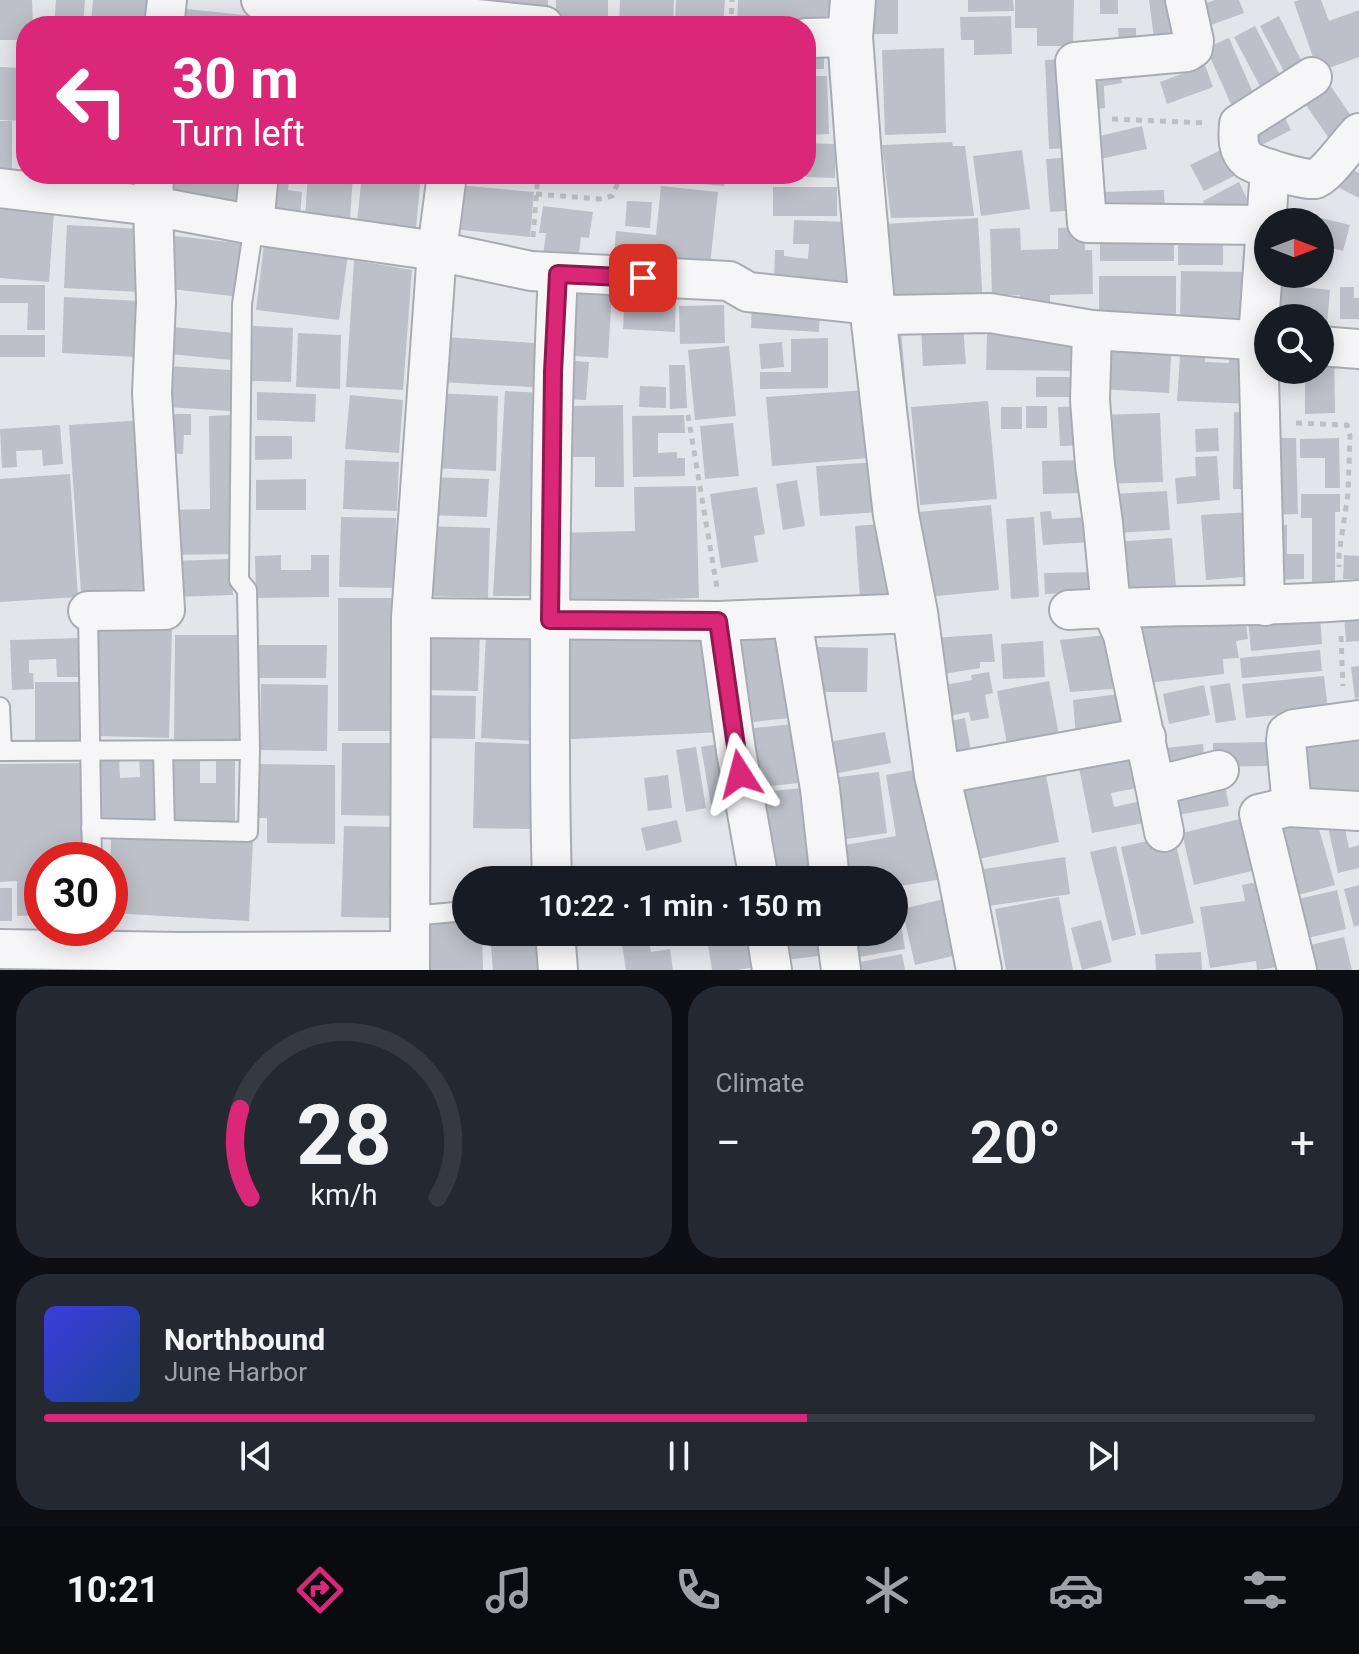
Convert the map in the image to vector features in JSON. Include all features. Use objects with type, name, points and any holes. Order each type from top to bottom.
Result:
[{"type":"street","points":[[1185,0],[1194,41],[1193,48],[1187,52],[1075,62],[1087,223],[1254,225]]},
{"type":"street","points":[[284,8],[364,8],[468,15]]},
{"type":"street","points":[[816,34],[852,18],[872,305],[896,515],[915,613],[937,775],[979,970]]},
{"type":"street","points":[[1312,77],[1239,124],[1238,144],[1247,159],[1270,169],[1317,179],[1359,133]]},
{"type":"street","points":[[1267,208],[1270,169]]},
{"type":"street","points":[[254,225],[258,184]]},
{"type":"street","points":[[128,944],[180,952],[410,946],[411,618],[437,251],[446,184]]},
{"type":"street","points":[[0,188],[153,190],[254,225],[437,251],[544,273],[729,281],[748,292],[872,305],[886,315],[990,313],[1092,330],[1254,339]]},
{"type":"street","points":[[88,611],[165,610],[152,393],[156,302],[153,190]]},
{"type":"street","points":[[544,273],[553,372],[549,786],[552,866]]},
{"type":"street","points":[[1092,330],[1090,400],[1111,608],[1123,635],[1164,832]]},
{"type":"street","points":[[1334,347],[1359,349]]},
{"type":"street","points":[[1261,384],[1265,606]]},
{"type":"street","points":[[1069,610],[1350,601]]},
{"type":"street","points":[[411,618],[718,621],[915,613]]},
{"type":"street","points":[[792,619],[820,789],[828,866]]},
{"type":"street","points":[[718,621],[736,751],[757,866]]},
{"type":"street","points":[[1288,807],[1291,796],[1287,733],[1294,729],[1352,722]]},
{"type":"street","points":[[937,775],[1146,737]]},
{"type":"street","points":[[1155,786],[1219,770]]},
{"type":"street","points":[[1297,970],[1259,814],[1288,807],[1359,811]]},
{"type":"street","points":[[0,949],[28,946]]},
{"type":"street","points":[[556,946],[558,970]]},
{"type":"street","points":[[768,946],[772,970]]},
{"type":"street","points":[[838,946],[841,970]]},
{"type":"lane","points":[[91,828],[248,832],[247,590],[239,580],[240,423],[242,304],[254,225]]},
{"type":"lane","points":[[88,611],[91,842]]},
{"type":"lane","points":[[0,707],[2,751],[250,750]]},
{"type":"lane","points":[[163,751],[165,829]]},
{"type":"lane","points":[[410,946],[452,920]]},
{"type":"path","points":[[1080,118],[1239,124]]},
{"type":"path","points":[[537,184],[544,273]]},
{"type":"path","points":[[536,194],[600,199],[612,196],[618,184]]},
{"type":"path","points":[[688,415],[717,582],[718,621]]},
{"type":"path","points":[[1260,422],[1347,425],[1350,436],[1348,494],[1339,554],[1350,601],[1352,722]]},
{"type":"building","points":[[0,0],[32,0],[33,16],[16,16],[16,40],[0,40]]},
{"type":"building","points":[[56,0],[85,0],[84,16],[55,16]]},
{"type":"building","points":[[93,0],[148,0],[146,16],[92,16]]},
{"type":"building","points":[[477,0],[548,0],[548,10]]},
{"type":"building","points":[[556,0],[608,0],[608,16],[556,16]]},
{"type":"building","points":[[620,0],[674,0],[673,16],[619,16]]},
{"type":"building","points":[[676,0],[725,0],[724,16],[675,16]]},
{"type":"building","points":[[738,0],[830,0],[829,30],[816,28],[816,16],[737,16]]},
{"type":"building","points":[[868,0],[898,0],[898,34],[868,34]]},
{"type":"building","points":[[968,0],[1013,0],[1014,11],[968,12]]},
{"type":"building","points":[[1015,0],[1074,0],[1073,46],[1037,46],[1037,28],[1015,28]]},
{"type":"building","points":[[1100,0],[1118,0],[1118,14],[1100,14]]},
{"type":"building","points":[[1149,0],[1178,0],[1182,34],[1154,38]]},
{"type":"building","points":[[1215,0],[1239,0],[1244,13],[1203,28],[1195,7]]},
{"type":"building","points":[[1321,0],[1329,21],[1359,10],[1359,57],[1318,72],[1294,2]]},
{"type":"building","points":[[168,7],[255,16],[167,16]]},
{"type":"building","points":[[1011,16],[1012,54],[974,55],[974,40],[961,40],[960,17]]},
{"type":"building","points":[[1279,16],[1306,70],[1288,79],[1260,26]]},
{"type":"building","points":[[1255,26],[1283,81],[1263,92],[1234,37]]},
{"type":"building","points":[[1118,28],[1136,28],[1136,41],[1119,43]]},
{"type":"building","points":[[1229,38],[1257,102],[1234,111],[1206,48]]},
{"type":"building","points":[[816,43],[824,43],[824,69],[816,69]]},
{"type":"building","points":[[944,48],[946,133],[885,135],[882,50]]},
{"type":"building","points":[[1070,59],[1073,148],[1049,149],[1045,60]]},
{"type":"building","points":[[1118,61],[1122,83],[1104,86],[1105,108],[1086,110],[1084,65]]},
{"type":"building","points":[[1205,65],[1213,87],[1167,104],[1160,82]]},
{"type":"building","points":[[0,67],[16,68],[16,121],[0,120]]},
{"type":"building","points":[[816,76],[827,76],[829,134],[816,135]]},
{"type":"building","points":[[1325,78],[1354,120],[1328,137],[1299,95]]},
{"type":"building","points":[[1280,108],[1291,130],[1254,149],[1243,128]]},
{"type":"building","points":[[0,121],[12,121],[12,170],[0,170]]},
{"type":"building","points":[[1142,126],[1147,149],[1100,159],[1095,137]]},
{"type":"building","points":[[952,142],[953,146],[965,146],[974,216],[891,218],[882,145]]},
{"type":"building","points":[[816,143],[836,144],[835,178],[816,177]]},
{"type":"building","points":[[1229,146],[1242,172],[1204,191],[1190,165]]},
{"type":"building","points":[[1022,150],[1030,209],[981,216],[973,156]]},
{"type":"building","points":[[1074,157],[1079,210],[1050,212],[1046,159]]},
{"type":"building","points":[[1343,164],[1359,173],[1359,198],[1332,184]]},
{"type":"building","points":[[1239,182],[1250,205],[1213,223],[1203,201]]},
{"type":"building","points":[[79,184],[143,184],[143,192]]},
{"type":"building","points":[[162,184],[241,184],[238,206],[160,197]]},
{"type":"building","points":[[265,184],[289,184],[288,190],[302,192],[300,216],[261,211]]},
{"type":"building","points":[[307,184],[352,184],[350,220],[305,217]]},
{"type":"building","points":[[361,184],[420,184],[416,229],[357,223]]},
{"type":"building","points":[[457,185],[534,192],[530,237],[453,229]]},
{"type":"building","points":[[661,186],[718,192],[710,265],[614,255],[616,231],[656,235]]},
{"type":"building","points":[[773,187],[837,187],[837,216],[773,216]]},
{"type":"building","points":[[1164,190],[1165,216],[1103,218],[1102,192]]},
{"type":"building","points":[[627,201],[652,202],[650,228],[625,226]]},
{"type":"building","points":[[543,206],[593,212],[589,238],[581,237],[577,267],[542,263],[546,233],[539,233]]},
{"type":"building","points":[[0,207],[54,211],[49,282],[0,278]]},
{"type":"building","points":[[978,218],[983,307],[891,312],[885,224]]},
{"type":"building","points":[[794,220],[848,222],[847,290],[774,282],[775,250],[784,250],[784,256],[808,259],[809,244],[793,244]]},
{"type":"building","points":[[1334,221],[1350,225],[1343,251],[1334,249]]},
{"type":"building","points":[[67,225],[142,229],[139,292],[64,288]]},
{"type":"building","points":[[1085,227],[1085,250],[1092,250],[1093,294],[1050,295],[1050,302],[1020,303],[1020,295],[992,296],[990,229],[1020,228],[1021,250],[1058,249],[1058,228]]},
{"type":"building","points":[[1174,230],[1174,261],[1100,261],[1100,231]]},
{"type":"building","points":[[1178,231],[1223,231],[1223,265],[1178,265]]},
{"type":"building","points":[[168,235],[246,244],[240,297],[162,288]]},
{"type":"building","points":[[264,244],[348,254],[339,320],[256,310]]},
{"type":"building","points":[[354,260],[412,270],[403,390],[346,387]]},
{"type":"building","points":[[1181,271],[1252,272],[1252,319],[1180,317]]},
{"type":"building","points":[[1099,276],[1176,276],[1176,314],[1099,314]]},
{"type":"building","points":[[0,285],[45,285],[45,330],[27,330],[28,303],[0,303]]},
{"type":"building","points":[[1340,287],[1354,287],[1354,298],[1359,298],[1359,319],[1340,319]]},
{"type":"building","points":[[1271,288],[1330,290],[1329,304],[1269,304]]},
{"type":"building","points":[[561,290],[612,293],[608,358],[557,355]]},
{"type":"building","points":[[625,290],[676,293],[675,332],[623,329]]},
{"type":"building","points":[[64,297],[140,301],[137,357],[62,353]]},
{"type":"building","points":[[752,300],[820,303],[819,332],[751,328]]},
{"type":"building","points":[[724,305],[725,343],[680,344],[679,306]]},
{"type":"building","points":[[900,318],[908,412],[867,415],[870,458],[772,466],[766,397],[865,390]]},
{"type":"building","points":[[963,325],[966,364],[923,366],[921,327]]},
{"type":"building","points":[[253,326],[293,328],[291,382],[250,381]]},
{"type":"building","points":[[172,327],[235,333],[232,360],[169,354]]},
{"type":"building","points":[[298,333],[341,335],[340,389],[296,387]]},
{"type":"building","points":[[987,333],[1084,334],[1084,371],[986,370]]},
{"type":"building","points":[[0,335],[45,335],[45,357],[0,357]]},
{"type":"building","points":[[1101,335],[1172,339],[1169,393],[1099,389]]},
{"type":"building","points":[[444,337],[550,344],[547,388],[441,382]]},
{"type":"building","points":[[828,338],[828,388],[760,389],[760,372],[791,372],[791,339]]},
{"type":"building","points":[[1181,341],[1206,342],[1205,362],[1229,363],[1230,343],[1254,344],[1252,404],[1177,401]]},
{"type":"building","points":[[782,342],[784,367],[761,369],[759,344]]},
{"type":"building","points":[[729,346],[736,416],[695,420],[688,350]]},
{"type":"building","points":[[1334,347],[1335,413],[1305,414],[1305,384],[1334,384]]},
{"type":"building","points":[[563,360],[589,362],[586,400],[561,399]]},
{"type":"building","points":[[669,365],[685,365],[687,408],[670,409]]},
{"type":"building","points":[[167,366],[232,370],[230,411],[165,407]]},
{"type":"building","points":[[1036,377],[1083,377],[1083,397],[1036,397]]},
{"type":"building","points":[[640,386],[666,387],[666,408],[639,407]]},
{"type":"building","points":[[505,391],[545,393],[544,596],[493,596]]},
{"type":"building","points":[[257,392],[316,394],[315,422],[257,420]]},
{"type":"building","points":[[434,393],[498,396],[496,471],[431,468]]},
{"type":"building","points":[[350,395],[403,400],[399,453],[345,449]]},
{"type":"building","points":[[988,401],[997,499],[920,505],[911,407]]},
{"type":"building","points":[[623,405],[624,487],[595,487],[595,457],[573,457],[573,406]]},
{"type":"building","points":[[1026,406],[1047,406],[1047,428],[1026,428]]},
{"type":"building","points":[[1085,406],[1087,445],[1060,446],[1058,407]]},
{"type":"building","points":[[1001,407],[1022,407],[1022,429],[1001,429]]},
{"type":"building","points":[[1234,412],[1253,413],[1252,489],[1233,489]]},
{"type":"building","points":[[1160,413],[1163,482],[1101,484],[1099,415]]},
{"type":"building","points":[[171,414],[191,414],[191,435],[184,435],[183,454],[170,453]]},
{"type":"building","points":[[232,415],[234,554],[168,555],[168,510],[210,509],[209,416]]},
{"type":"building","points":[[684,415],[685,433],[658,433],[658,453],[677,452],[677,458],[685,458],[685,476],[633,477],[632,416]]},
{"type":"building","points":[[144,420],[155,588],[81,593],[69,425]]},
{"type":"building","points":[[733,423],[739,476],[705,479],[700,426]]},
{"type":"building","points":[[60,425],[63,464],[43,466],[42,450],[16,451],[17,467],[2,468],[0,429]]},
{"type":"building","points":[[1218,428],[1219,451],[1196,452],[1195,429]]},
{"type":"building","points":[[255,436],[292,436],[292,459],[255,460]]},
{"type":"building","points":[[1265,438],[1296,438],[1298,514],[1267,515]]},
{"type":"building","points":[[1339,438],[1340,488],[1325,488],[1325,458],[1300,458],[1300,439]]},
{"type":"building","points":[[1217,456],[1220,500],[1177,504],[1175,478],[1196,476],[1195,457]]},
{"type":"building","points":[[345,460],[399,462],[397,511],[343,509]]},
{"type":"building","points":[[1082,460],[1083,493],[1043,494],[1042,461]]},
{"type":"building","points":[[878,462],[881,512],[820,516],[816,466]]},
{"type":"building","points":[[70,474],[78,597],[0,602],[0,479]]},
{"type":"building","points":[[430,477],[489,479],[487,517],[428,515]]},
{"type":"building","points":[[306,479],[306,510],[256,510],[256,480]]},
{"type":"building","points":[[797,480],[805,526],[783,530],[776,484]]},
{"type":"building","points":[[696,486],[699,598],[556,602],[554,533],[635,531],[634,487]]},
{"type":"building","points":[[757,487],[765,534],[754,536],[758,562],[721,568],[710,494]]},
{"type":"building","points":[[1167,491],[1170,530],[1114,533],[1112,494]]},
{"type":"building","points":[[1301,494],[1340,494],[1340,512],[1335,512],[1335,586],[1312,586],[1312,518],[1301,518]]},
{"type":"building","points":[[991,505],[999,590],[927,597],[918,512]]},
{"type":"building","points":[[1051,511],[1052,519],[1089,517],[1091,542],[1043,545],[1040,512]]},
{"type":"building","points":[[1251,512],[1256,576],[1206,580],[1201,515]]},
{"type":"building","points":[[341,517],[396,518],[395,588],[339,587]]},
{"type":"building","points":[[1034,517],[1039,597],[1011,599],[1006,519]]},
{"type":"building","points":[[892,523],[898,596],[860,599],[855,526]]},
{"type":"building","points":[[1268,525],[1287,525],[1287,554],[1304,554],[1304,579],[1269,580]]},
{"type":"building","points":[[424,526],[490,528],[488,598],[422,596]]},
{"type":"building","points":[[1172,538],[1176,587],[1117,591],[1113,542]]},
{"type":"building","points":[[281,555],[281,570],[311,570],[311,555],[329,555],[329,597],[256,598],[255,556]]},
{"type":"building","points":[[1344,555],[1359,556],[1359,579],[1343,579]]},
{"type":"building","points":[[231,559],[233,595],[174,597],[173,561]]},
{"type":"building","points":[[1093,572],[1094,592],[1045,594],[1044,573]]},
{"type":"building","points":[[338,598],[395,598],[395,731],[338,731]]},
{"type":"building","points":[[1359,614],[1359,641],[1346,642],[1344,616]]},
{"type":"building","points":[[1320,615],[1322,644],[1251,651],[1248,621]]},
{"type":"building","points":[[1245,616],[1248,639],[1236,641],[1239,658],[1223,659],[1224,674],[1139,684],[1132,629]]},
{"type":"building","points":[[99,628],[172,630],[169,738],[97,736]]},
{"type":"building","points":[[787,628],[797,717],[736,724],[726,635]]},
{"type":"building","points":[[418,629],[480,631],[478,691],[416,690]]},
{"type":"building","points":[[714,630],[726,732],[551,740],[552,632]]},
{"type":"building","points":[[486,633],[539,635],[534,741],[481,738]]},
{"type":"building","points":[[992,634],[995,662],[980,662],[980,668],[937,675],[932,638]]},
{"type":"building","points":[[1115,634],[1125,688],[1070,692],[1060,640]]},
{"type":"building","points":[[175,635],[240,635],[240,740],[174,740]]},
{"type":"building","points":[[80,638],[81,677],[57,677],[56,659],[29,660],[34,689],[12,690],[10,640]]},
{"type":"building","points":[[1043,641],[1045,677],[1003,679],[1001,644]]},
{"type":"building","points":[[257,645],[327,645],[326,678],[257,678]]},
{"type":"building","points":[[818,647],[868,648],[867,692],[817,692]]},
{"type":"building","points":[[1320,650],[1322,671],[1242,678],[1240,658]]},
{"type":"building","points":[[1359,666],[1359,698],[1355,699],[1351,667]]},
{"type":"building","points":[[989,672],[993,693],[985,695],[989,718],[971,721],[969,712],[944,717],[939,686],[972,680],[971,675]]},
{"type":"building","points":[[1324,676],[1328,710],[1246,718],[1242,684]]},
{"type":"building","points":[[1049,681],[1059,735],[1007,744],[997,691]]},
{"type":"building","points":[[35,682],[83,682],[83,744],[35,744]]},
{"type":"building","points":[[1230,683],[1236,720],[1216,723],[1210,686]]},
{"type":"building","points":[[261,684],[328,685],[327,751],[260,750]]},
{"type":"building","points":[[1204,685],[1210,715],[1169,724],[1163,694]]},
{"type":"building","points":[[1126,693],[1132,725],[1076,738],[1073,700]]},
{"type":"building","points":[[419,695],[476,696],[475,739],[418,738]]},
{"type":"building","points":[[965,718],[972,756],[955,759],[940,723]]},
{"type":"building","points":[[802,723],[808,782],[752,788],[746,729]]},
{"type":"building","points":[[1359,730],[1359,791],[1303,798],[1296,737]]},
{"type":"building","points":[[885,732],[891,763],[828,775],[823,743]]},
{"type":"building","points":[[475,742],[532,744],[530,829],[473,828]]},
{"type":"building","points":[[1267,742],[1267,766],[1213,767],[1213,743]]},
{"type":"building","points":[[342,743],[398,743],[397,816],[341,815]]},
{"type":"building","points":[[722,743],[731,802],[711,805],[701,747]]},
{"type":"building","points":[[1203,744],[1205,769],[1159,774],[1157,749]]},
{"type":"building","points":[[696,747],[706,808],[686,812],[676,750]]},
{"type":"building","points":[[139,756],[159,756],[160,822],[95,823],[94,758],[119,757],[120,778],[140,777]]},
{"type":"building","points":[[172,757],[200,757],[200,783],[216,783],[216,757],[235,757],[235,824],[172,824]]},
{"type":"building","points":[[1077,758],[1145,759],[1143,787],[1111,793],[1114,807],[1150,799],[1154,821],[1092,833]]},
{"type":"building","points":[[1043,760],[1059,842],[979,859],[968,807],[956,810],[950,779]]},
{"type":"building","points":[[86,763],[87,842],[24,842],[24,916],[17,916],[17,881],[0,882],[0,764]]},
{"type":"building","points":[[255,764],[335,765],[335,844],[267,843],[267,818],[255,818]]},
{"type":"building","points":[[931,767],[949,878],[908,885],[908,866],[837,866],[834,847],[896,836],[886,775]]},
{"type":"building","points":[[879,772],[887,833],[833,841],[824,779]]},
{"type":"building","points":[[668,775],[672,808],[648,811],[644,778]]},
{"type":"building","points":[[1223,775],[1229,806],[1166,817],[1160,786]]},
{"type":"building","points":[[813,787],[821,866],[761,866],[753,793]]},
{"type":"building","points":[[1315,815],[1335,885],[1291,897],[1271,828]]},
{"type":"building","points":[[1252,816],[1264,868],[1194,885],[1182,833]]},
{"type":"building","points":[[677,820],[682,842],[646,851],[641,828]]},
{"type":"building","points":[[1344,824],[1349,848],[1359,845],[1359,868],[1338,873],[1328,827]]},
{"type":"building","points":[[344,826],[398,827],[396,918],[341,917]]},
{"type":"building","points":[[111,832],[253,840],[249,921],[128,914],[128,842],[111,842]]},
{"type":"building","points":[[1174,835],[1194,923],[1141,935],[1121,847]]},
{"type":"building","points":[[1116,846],[1136,935],[1112,941],[1090,852]]},
{"type":"building","points":[[1065,857],[1070,894],[982,907],[977,870]]},
{"type":"building","points":[[1267,880],[1289,965],[1257,970],[1256,961],[1210,968],[1200,907],[1245,901],[1242,885]]},
{"type":"building","points":[[1359,885],[1359,925],[1354,927],[1344,889]]},
{"type":"building","points":[[0,888],[12,888],[12,921],[0,921]]},
{"type":"building","points":[[1337,890],[1346,929],[1299,940],[1290,901]]},
{"type":"building","points":[[1059,897],[1073,970],[1006,970],[995,909]]},
{"type":"building","points":[[944,899],[957,955],[915,965],[908,935],[908,908]]},
{"type":"building","points":[[452,916],[452,946],[482,946],[483,970],[424,970],[422,917]]},
{"type":"building","points":[[1101,920],[1112,962],[1082,970],[1071,928]]},
{"type":"building","points":[[1344,937],[1352,970],[1304,970],[1298,948]]},
{"type":"building","points":[[491,946],[547,946],[549,970],[493,970]]},
{"type":"building","points":[[622,946],[650,946],[651,952],[670,949],[673,970],[626,970]]},
{"type":"building","points":[[708,946],[759,946],[763,966],[712,970]]},
{"type":"building","points":[[775,946],[834,946],[835,954],[777,961]]},
{"type":"building","points":[[845,946],[905,946],[905,949],[847,959]]},
{"type":"building","points":[[1201,952],[1202,970],[1156,970],[1155,954]]},
{"type":"building","points":[[902,954],[905,970],[851,970],[850,964]]},
{"type":"route","points":[[643,278],[558,274],[553,372],[550,620],[718,621],[740,774]]}]
